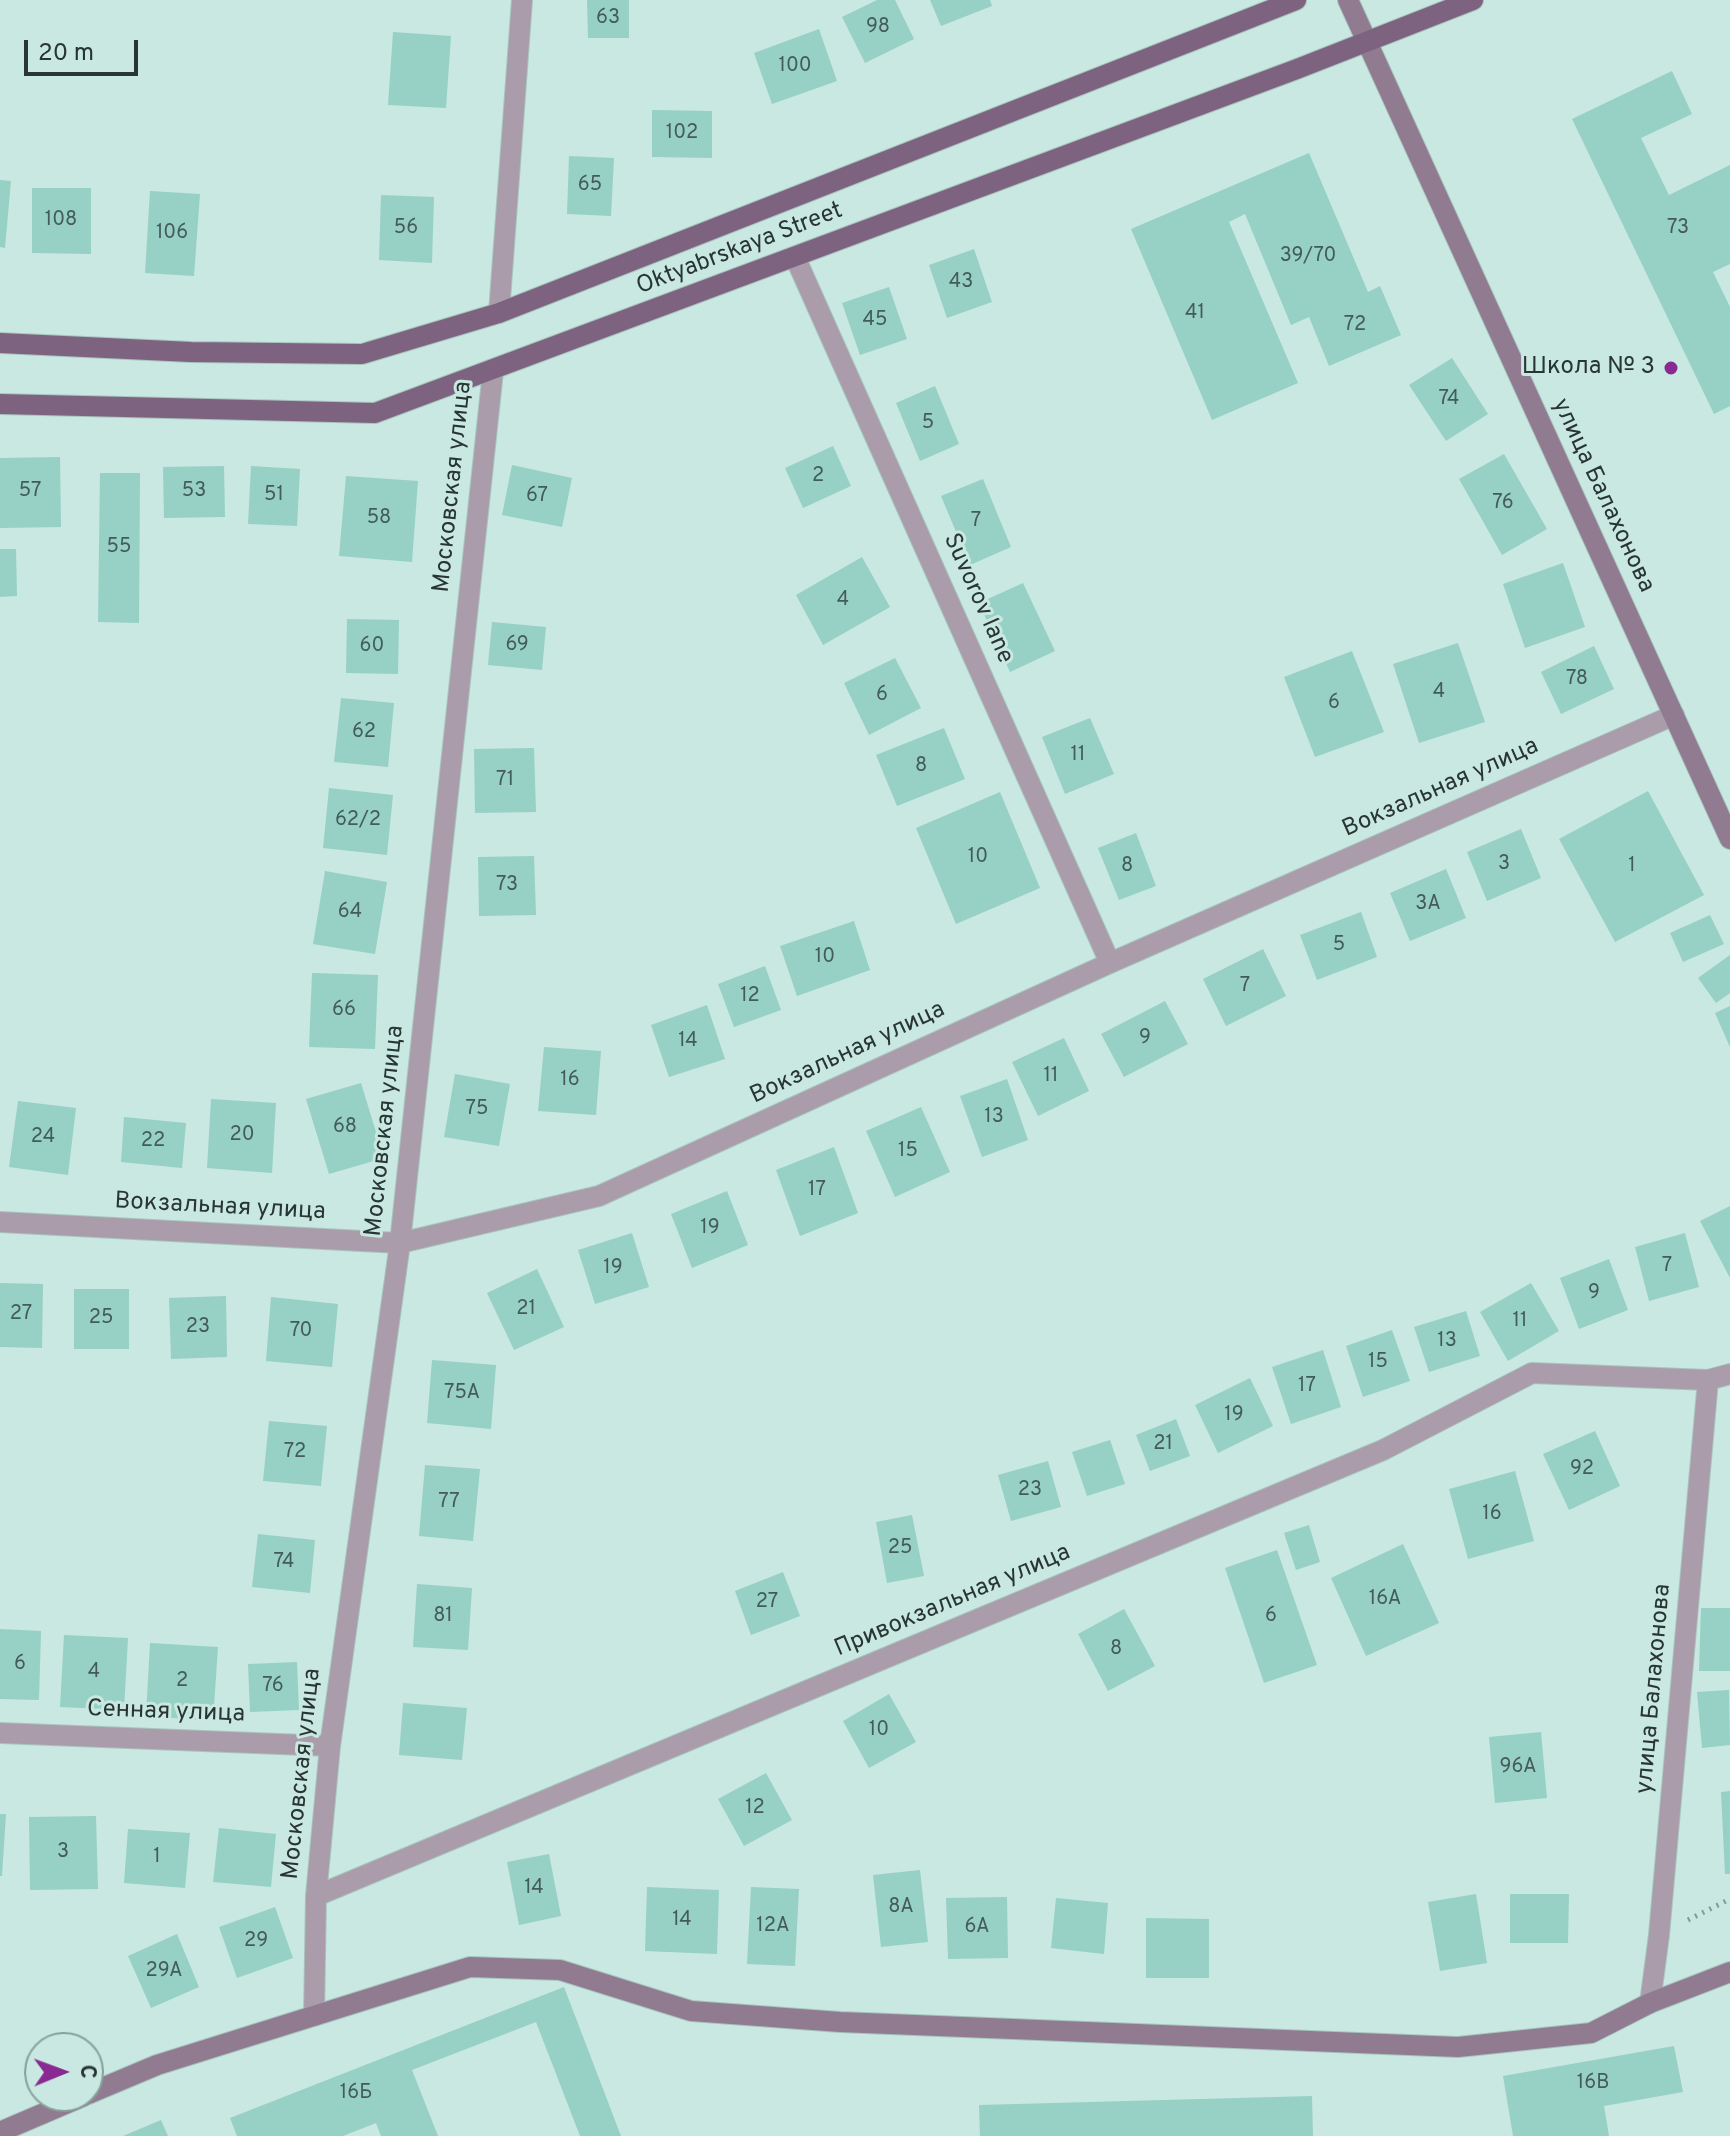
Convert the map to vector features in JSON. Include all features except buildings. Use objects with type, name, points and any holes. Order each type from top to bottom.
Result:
[{"type":"main road","name":"Oktyabrskaya Street","points":[[0,343],[191,352],[362,354],[499,313],[1296,0]]},
{"type":"main road","name":"Oktyabrskaya Street","points":[[0,404],[375,413],[1473,0]]},
{"type":"street","points":[[499,313],[522,0]]},
{"type":"street","name":"улица Балахонова","points":[[1348,0],[1730,839]]},
{"type":"street","name":"Suvorov lane","points":[[795,257],[1110,963]]},
{"type":"street","name":"Московская улица","points":[[316,1896],[330,1746],[400,1243],[493,371]]},
{"type":"street","name":"Вокзальная улица","points":[[0,1222],[400,1243],[599,1196],[1110,963],[1674,715]]},
{"type":"street","name":"Привокзальная улица","points":[[316,1896],[1383,1450],[1532,1373],[1708,1380],[1730,1374]]},
{"type":"street","name":"улица Балахонова","points":[[1650,2003],[1659,1935],[1708,1380]]},
{"type":"street","name":"Сенная улица","points":[[0,1733],[330,1746]]},
{"type":"street","points":[[314,2016],[316,1896]]},
{"type":"street","points":[[104,2087],[157,2065],[470,1967],[560,1970],[691,2011],[856,2023],[1458,2047],[1591,2033],[1650,2003],[1730,1972]]},
{"type":"street","points":[[0,2132],[46,2112]]},
{"type":"path","points":[[1659,1935],[1730,1899]]},
{"type":"place","name":"Школа № 3","points":[[1671,368]]}]
